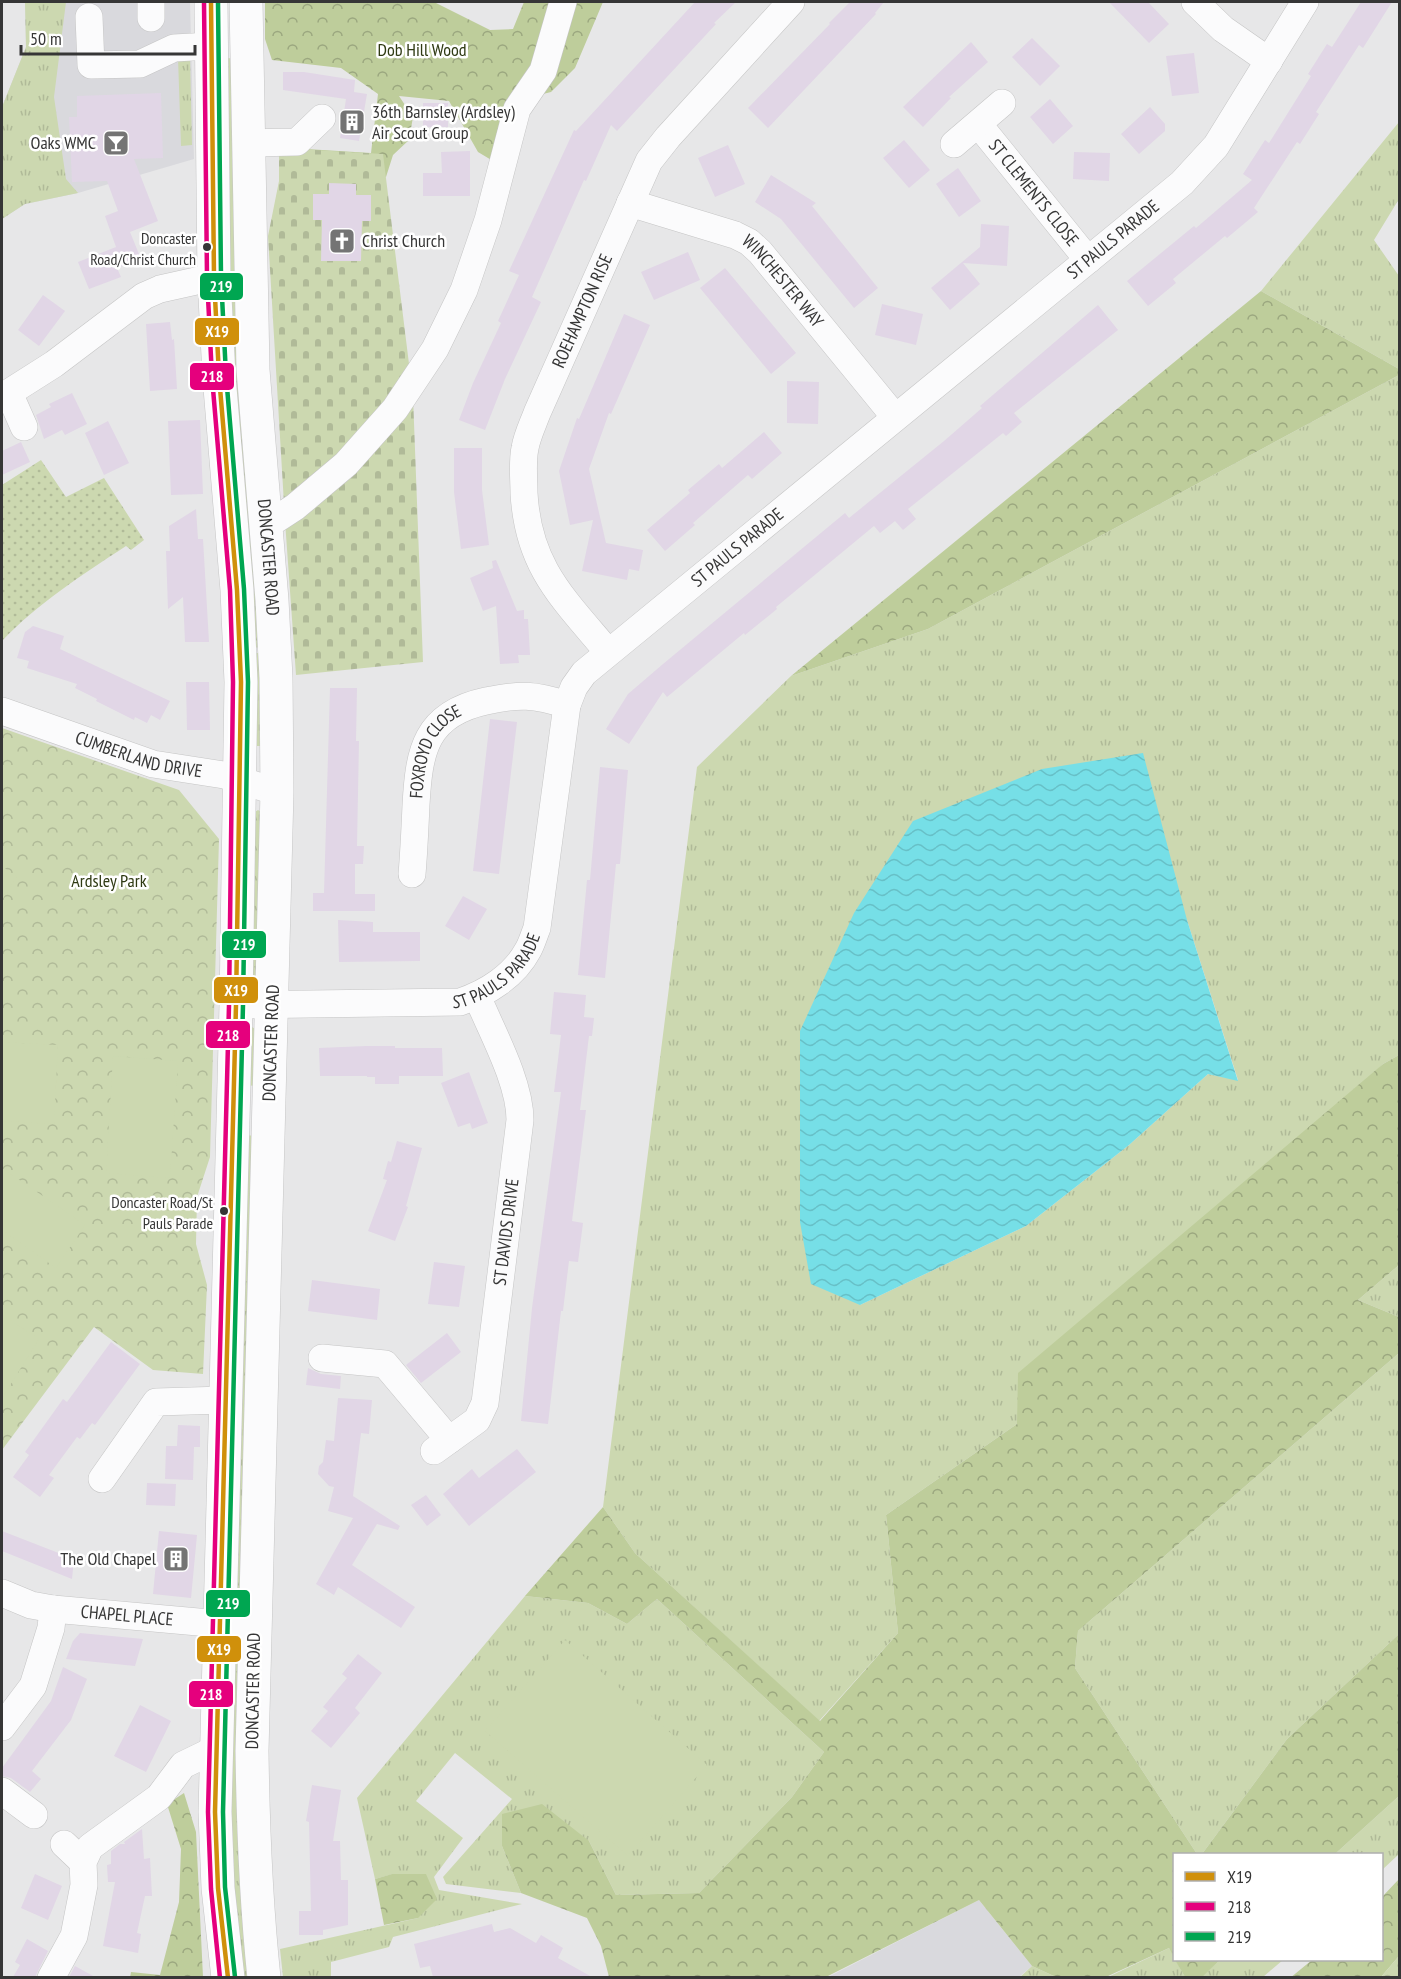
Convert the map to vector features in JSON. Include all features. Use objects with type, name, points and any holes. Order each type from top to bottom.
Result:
[{"type":"highway","points":[[211,27],[246,17]]},
{"type":"highway","name":"DONCASTER ROAD","points":[[246,17],[253,370],[276,678],[277,792],[252,1751],[254,1856],[264,1977]]},
{"type":"highway","name":"DONCASTER ROAD","points":[[211,27],[214,278],[219,375],[237,590],[241,682],[236,1005],[215,1812],[219,1888],[228,1977]]},
{"type":"street","points":[[266,526],[295,507],[346,464],[395,409],[435,349],[464,290],[488,220],[517,109],[543,71],[563,2]]},
{"type":"street","name":"ROEHAMPTON RISE","points":[[608,652],[558,592],[541,565],[525,515],[525,447],[537,413],[649,161],[668,137],[791,2]]},
{"type":"street","points":[[1195,2],[1223,29],[1269,61]]},
{"type":"street","name":"ST PAULS PARADE","points":[[236,1005],[460,1002],[477,996],[498,984],[528,950],[537,928],[567,705],[574,687],[584,673],[1199,167],[1216,146],[1305,2]]},
{"type":"street","points":[[89,17],[91,65],[140,64],[211,27]]},
{"type":"street","points":[[954,144],[1002,103]]},
{"type":"street","points":[[248,143],[297,142],[322,118]]},
{"type":"street","name":"ST CLEMENTS CLOSE","points":[[979,125],[1088,260]]},
{"type":"street","name":"WINCHESTER WAY","points":[[630,203],[735,235],[749,242],[760,252],[895,417]]},
{"type":"street","points":[[24,427],[5,395],[54,364],[144,296],[160,289],[214,278]]},
{"type":"street","name":"FOXROYD CLOSE","points":[[412,874],[418,770],[425,744],[434,729],[452,714],[476,703],[504,697],[526,694],[548,698],[567,705]]},
{"type":"street","name":"CUMBERLAND DRIVE","points":[[2,711],[153,764],[240,779],[257,787],[277,792]]},
{"type":"street","name":"ST DAVIDS DRIVE","points":[[322,1358],[385,1364],[442,1446],[477,1420],[485,1403],[483,1342],[520,1120],[520,1103],[477,996]]},
{"type":"street","points":[[102,1479],[156,1402],[225,1400]]},
{"type":"street","name":"CHAPEL PLACE","points":[[2,1593],[31,1605],[54,1610],[254,1628]]},
{"type":"street","points":[[2,1727],[33,1686],[51,1628],[54,1610]]},
{"type":"street","points":[[51,1977],[74,1936],[84,1885],[73,1853],[90,1847],[159,1797],[183,1765],[216,1749]]},
{"type":"street","points":[[2,1791],[34,1815]]},
{"type":"shaded area","points":[[25,2],[190,2],[194,159],[78,193],[25,204],[2,219],[2,107],[26,47]]},
{"type":"shaded area","points":[[979,1900],[1032,1966],[1019,1977],[826,1978]]},
{"type":"green space","points":[[25,2],[66,2],[54,97],[66,179],[78,193],[25,204],[2,219],[2,107],[26,47]]},
{"type":"green space","name":"Dob Hill Wood","points":[[265,2],[434,2],[490,30],[513,29],[524,2],[603,2],[575,68],[551,92],[531,97],[508,170],[478,152],[449,101],[399,96],[413,117],[409,140],[393,155],[386,177],[290,148],[371,153],[378,94],[341,68],[272,60],[265,39]]},
{"type":"green space","points":[[190,55],[192,145],[181,146],[178,58]]},
{"type":"green space","points":[[229,58],[234,60],[263,647],[252,648],[227,268],[224,60]]},
{"type":"green space","points":[[1399,122],[1399,199],[1374,240],[1399,276],[1399,369],[1261,291]]},
{"type":"green space","points":[[279,148],[383,154],[410,372],[344,455],[284,504],[268,236],[279,181]]},
{"type":"green space","points":[[1261,291],[1399,369],[1399,375],[928,629],[791,676]]},
{"type":"green space","points":[[1399,375],[1399,1055],[1383,1064],[1017,1424],[886,1515],[898,1633],[819,1721],[635,1553],[603,1507],[697,767],[791,676],[928,629]],"holes":[[[1187,920],[1238,1080],[1208,1074],[1129,1145],[1026,1226],[860,1305]]]},
{"type":"green space","points":[[413,396],[423,662],[296,675],[285,521]]},
{"type":"green space","points":[[41,460],[66,497],[104,478],[144,540],[131,550],[126,546],[77,579],[30,614],[2,641],[2,485]]},
{"type":"green space","points":[[252,653],[263,653],[265,746],[254,746]]},
{"type":"green space","name":"Ardsley Park","points":[[2,728],[179,790],[219,839],[210,1157],[197,1197],[196,1244],[207,1285],[203,1374],[153,1370],[94,1327],[2,1450]]},
{"type":"green space","points":[[258,810],[263,813],[258,975],[253,978],[248,975],[253,813]]},
{"type":"green space","points":[[2,866],[17,877],[2,900]]},
{"type":"green space","points":[[252,1027],[257,1030],[255,1086],[246,1085]]},
{"type":"green space","points":[[2,1042],[58,1045],[54,1124],[2,1121]]},
{"type":"green space","points":[[1399,1055],[1399,1265],[1358,1300],[1399,1317],[1399,1353],[1078,1631],[1075,1668],[1196,1853],[1173,1853],[1173,1956],[1169,1948],[1106,1977],[1056,1977],[1032,1966],[979,1900],[826,1977],[609,1977],[601,1946],[587,1918],[521,1893],[502,1846],[502,1814],[542,1804],[589,1841],[616,1895],[699,1893],[792,1797],[824,1752],[657,1599],[627,1624],[588,1603],[525,1596],[603,1507],[635,1553],[820,1721],[898,1633],[886,1515],[1017,1424],[1018,1373],[1383,1064]]},
{"type":"green space","points":[[113,1056],[178,1061],[170,1178],[106,1173]]},
{"type":"green space","points":[[245,1135],[256,1136],[242,1597],[237,1602],[232,1597]]},
{"type":"green space","points":[[2,1168],[85,1225],[56,1268],[2,1230]]},
{"type":"green space","points":[[1399,1265],[1399,1317],[1358,1300]]},
{"type":"green space","points":[[2,1315],[39,1339],[2,1398]]},
{"type":"green space","points":[[1399,1353],[1399,1634],[1287,1739],[1203,1853],[1196,1853],[1075,1668],[1078,1631]]},
{"type":"green space","points":[[525,1596],[588,1603],[627,1624],[657,1599],[824,1752],[792,1797],[699,1893],[616,1895],[589,1841],[502,1846],[521,1893],[446,1884],[443,1877],[512,1799],[455,1753],[416,1801],[463,1838],[434,1877],[439,1890],[522,1904],[393,1937],[389,1947],[331,1962],[331,1977],[283,1977],[280,1949],[418,1918],[393,1874],[375,1879],[357,1798]]},
{"type":"green space","points":[[1399,1634],[1399,1796],[1336,1853],[1203,1853],[1287,1739]]},
{"type":"green space","points":[[565,1640],[707,1765],[628,1856],[485,1731]]},
{"type":"green space","points":[[236,1646],[242,1651],[237,1784],[240,1885],[249,1977],[238,1977],[229,1884],[231,1650]]},
{"type":"green space","points":[[184,1793],[196,1832],[203,1977],[130,1978],[131,1972],[160,1975],[179,1902],[181,1849],[167,1804]]},
{"type":"green space","points":[[1399,1796],[1398,1855],[1383,1869],[1383,1853],[1336,1853]]},
{"type":"green space","points":[[392,1874],[426,1874],[437,1899],[418,1918],[384,1925],[375,1879]]},
{"type":"green space","points":[[1399,1879],[1399,1956],[1381,1977],[1290,1978],[1311,1961],[1383,1961],[1383,1896]]},
{"type":"green space","points":[[1169,1948],[1173,1961],[1176,1961],[1185,1977],[1106,1978]]},
{"type":"green space","points":[[1399,1956],[1399,1977],[1381,1977]]},
{"type":"green space","points":[[1176,1961],[1219,1961],[1201,1978],[1185,1977]]},
{"type":"green space","points":[[1219,1961],[1282,1961],[1263,1977],[1201,1977]]},
{"type":"green space","points":[[1032,1966],[1056,1977],[1019,1978]]},
{"type":"water","points":[[1143,753],[1187,920],[1238,1081],[1208,1074],[1129,1145],[1026,1226],[860,1305],[811,1284],[800,1222],[800,1031],[854,913],[913,821],[1042,769]]},
{"type":"building","points":[[695,2],[736,2],[714,23],[716,24],[617,131],[611,125],[532,297],[541,302],[505,379],[485,430],[459,420],[473,383],[501,323],[498,321],[519,275],[509,271],[574,130],[576,131]]},
{"type":"building","points":[[850,2],[884,2],[876,14],[768,128],[748,108]]},
{"type":"building","points":[[1109,2],[1148,2],[1169,24],[1149,43]]},
{"type":"building","points":[[1361,2],[1392,2],[1363,48],[1359,45],[1316,112],[1319,114],[1300,144],[1297,142],[1254,208],[1258,212],[1173,279],[1176,283],[1148,306],[1127,281],[1194,226],[1196,228],[1252,180],[1243,174],[1265,140],[1269,143],[1311,76],[1308,74],[1327,44],[1332,47]]},
{"type":"building","points":[[1032,38],[1060,66],[1040,86],[1012,57]]},
{"type":"building","points":[[971,42],[988,62],[949,97],[951,98],[923,127],[903,107]]},
{"type":"building","points":[[1194,53],[1199,93],[1172,96],[1166,56]]},
{"type":"building","name":"36th Barnsley (Ardsley) Air Scout Group","points":[[283,72],[304,72],[355,80],[354,92],[367,94],[359,141],[340,138],[346,99],[283,90]]},
{"type":"building","points":[[161,93],[163,158],[134,159],[158,221],[130,232],[141,259],[117,268],[121,277],[89,289],[78,262],[116,247],[105,216],[118,211],[107,181],[72,182],[69,117],[77,117],[77,96]]},
{"type":"building","points":[[1050,99],[1073,126],[1053,144],[1030,117]]},
{"type":"building","points":[[423,103],[448,103],[448,127],[423,127]]},
{"type":"building","points":[[1150,107],[1165,124],[1165,131],[1139,154],[1121,134]]},
{"type":"building","points":[[904,140],[930,170],[909,188],[883,158]]},
{"type":"building","points":[[728,145],[745,184],[715,197],[698,158]]},
{"type":"building","points":[[470,151],[470,196],[423,196],[423,173],[442,173],[441,152]]},
{"type":"building","points":[[1074,152],[1110,153],[1109,181],[1073,179]]},
{"type":"building","points":[[958,168],[981,201],[959,217],[936,184]]},
{"type":"building","points":[[771,175],[816,203],[812,206],[878,288],[854,308],[781,219],[755,202]]},
{"type":"building","name":"Christ Church","points":[[329,183],[356,184],[356,195],[371,195],[371,221],[362,221],[361,261],[321,261],[322,220],[313,220],[313,194],[329,194]]},
{"type":"building","points":[[981,224],[1009,226],[1007,266],[963,263],[980,284],[950,310],[931,288],[980,247]]},
{"type":"building","points":[[688,252],[700,280],[654,300],[641,272]]},
{"type":"building","points":[[725,268],[796,353],[771,374],[700,288]]},
{"type":"building","points":[[43,295],[65,311],[39,346],[18,330]]},
{"type":"building","points":[[882,304],[923,314],[916,345],[875,335]]},
{"type":"building","points":[[1098,305],[1118,330],[1014,413],[1022,422],[1006,436],[1003,433],[908,509],[916,519],[903,530],[895,521],[880,533],[874,526],[776,607],[777,609],[745,635],[744,633],[667,697],[663,692],[629,744],[606,729],[628,694],[845,513],[849,518],[944,441],[982,408],[980,406]]},
{"type":"building","points":[[624,314],[650,325],[611,414],[609,413],[589,469],[606,543],[643,550],[639,571],[629,569],[627,580],[582,571],[593,520],[570,525],[559,471],[577,418],[579,419]]},
{"type":"building","points":[[170,322],[172,340],[174,339],[177,389],[150,391],[146,324]]},
{"type":"building","points":[[787,381],[819,382],[818,424],[787,423]]},
{"type":"building","points":[[72,393],[87,424],[65,435],[62,430],[44,439],[36,415],[51,407],[49,404]]},
{"type":"building","points":[[200,420],[203,494],[171,495],[168,421]]},
{"type":"building","points":[[108,421],[129,463],[104,475],[85,433]]},
{"type":"building","points":[[764,432],[782,453],[752,479],[748,475],[665,551],[647,530],[719,464],[722,468]]},
{"type":"building","points":[[21,442],[30,462],[2,475],[2,451]]},
{"type":"building","points":[[454,448],[482,448],[482,490],[489,545],[461,549],[454,492]]},
{"type":"building","points":[[196,509],[198,539],[203,539],[209,642],[185,642],[183,597],[168,609],[166,551],[170,551],[169,526]]},
{"type":"building","points":[[496,560],[517,611],[524,610],[524,619],[528,619],[530,655],[518,655],[519,663],[500,664],[496,606],[483,611],[470,578],[493,568],[492,561]]},
{"type":"building","points":[[33,626],[64,636],[60,649],[170,701],[160,720],[151,715],[147,723],[135,717],[134,720],[75,688],[77,684],[27,668],[29,661],[17,658],[25,632]]},
{"type":"building","points":[[186,682],[209,682],[210,730],[187,730]]},
{"type":"building","points":[[330,688],[357,688],[356,741],[359,741],[357,846],[364,846],[363,864],[355,864],[355,894],[375,894],[375,911],[313,911],[313,893],[324,893]]},
{"type":"building","points":[[490,719],[517,722],[499,874],[473,871]]},
{"type":"building","points":[[600,767],[628,770],[620,864],[616,864],[605,978],[578,975],[587,880],[590,880]]},
{"type":"building","points":[[463,896],[487,909],[469,940],[445,926]]},
{"type":"building","points":[[338,920],[373,922],[373,932],[420,932],[420,961],[339,962]]},
{"type":"building","points":[[554,992],[586,995],[584,1017],[594,1018],[592,1036],[589,1036],[580,1110],[586,1110],[572,1221],[583,1223],[578,1262],[569,1261],[548,1424],[521,1421],[532,1308],[561,1092],[554,1092],[561,1035],[550,1034]]},
{"type":"building","points":[[366,1046],[442,1048],[443,1076],[399,1076],[399,1084],[375,1084],[375,1077],[320,1076],[319,1048]]},
{"type":"building","points":[[469,1072],[488,1123],[472,1129],[470,1123],[458,1127],[441,1083]]},
{"type":"building","points":[[397,1141],[422,1148],[406,1206],[408,1207],[395,1241],[368,1231],[387,1180],[383,1179]]},
{"type":"building","points":[[434,1262],[465,1266],[459,1307],[428,1304]]},
{"type":"building","points":[[312,1280],[380,1289],[377,1320],[308,1311]]},
{"type":"building","points":[[447,1333],[461,1352],[421,1383],[406,1365]]},
{"type":"building","points":[[111,1342],[140,1364],[95,1425],[92,1423],[80,1439],[77,1437],[49,1475],[54,1478],[40,1497],[13,1477],[29,1455],[25,1452],[63,1399],[67,1402]]},
{"type":"building","points":[[308,1368],[321,1374],[341,1376],[340,1389],[306,1385]]},
{"type":"building","points":[[338,1398],[372,1400],[369,1434],[361,1433],[353,1496],[400,1526],[398,1530],[377,1524],[352,1565],[415,1607],[401,1628],[338,1587],[334,1595],[316,1584],[353,1518],[328,1511],[334,1487],[329,1486],[318,1474],[319,1466],[323,1462],[326,1440],[334,1441]]},
{"type":"building","points":[[178,1425],[200,1426],[200,1447],[194,1447],[193,1480],[165,1479],[166,1446],[177,1446]]},
{"type":"building","points":[[517,1449],[536,1472],[469,1526],[443,1494],[472,1469],[479,1478]]},
{"type":"building","points":[[147,1483],[176,1484],[175,1506],[146,1505]]},
{"type":"building","points":[[426,1495],[441,1515],[427,1526],[411,1505]]},
{"type":"building","points":[[2,1531],[74,1559],[72,1579],[2,1551]]},
{"type":"building","name":"The Old Chapel","points":[[159,1531],[197,1535],[191,1598],[153,1594]]},
{"type":"building","points":[[80,1633],[143,1639],[135,1666],[66,1659],[73,1641]]},
{"type":"building","points":[[358,1654],[382,1673],[355,1708],[360,1713],[331,1748],[311,1731],[328,1711],[323,1707],[347,1678],[342,1674]]},
{"type":"building","points":[[63,1667],[87,1679],[71,1720],[32,1771],[41,1779],[30,1792],[11,1778],[2,1776],[2,1768],[51,1701]]},
{"type":"building","points":[[140,1705],[171,1721],[146,1772],[114,1756]]},
{"type":"building","points":[[312,1785],[341,1790],[333,1841],[340,1841],[341,1880],[348,1880],[348,1925],[323,1930],[323,1935],[299,1935],[299,1911],[311,1911],[309,1822],[306,1821]]},
{"type":"building","points":[[142,1829],[144,1859],[150,1858],[152,1896],[145,1896],[137,1933],[141,1934],[138,1953],[103,1946],[115,1882],[108,1882],[107,1865],[111,1864],[111,1851],[120,1844],[125,1844],[124,1842]]},
{"type":"building","points":[[35,1874],[62,1886],[48,1920],[21,1908]]},
{"type":"building","points":[[492,1924],[494,1932],[510,1928],[536,1943],[541,1935],[563,1948],[558,1958],[592,1977],[433,1977],[430,1966],[420,1968],[414,1944]]},
{"type":"building","points":[[27,1939],[48,1951],[35,1977],[13,1977],[20,1965],[15,1962]]},
{"type":"building","points":[[75,1966],[95,1977],[69,1977]]},
{"type":"transit line","name":"218","points":[[204,2],[207,277],[212,377],[230,590],[233,682],[229,1005],[208,1812],[211,1889],[220,1978]]},
{"type":"transit line","name":"X19","points":[[211,2],[214,277],[219,376],[237,590],[241,682],[236,1005],[215,1812],[218,1888],[228,1978]]},
{"type":"transit line","name":"219","points":[[218,2],[221,277],[226,375],[244,589],[248,682],[243,1005],[223,1812],[225,1887],[235,1977]]},
{"type":"place","name":"36th Barnsley (Ardsley) Air Scout Group","points":[[352,122]]},
{"type":"place","name":"Oaks WMC","points":[[116,143]]},
{"type":"place","name":"Christ Church","points":[[342,241]]},
{"type":"place","name":"Doncaster Road/Christ Church","points":[[207,247]]},
{"type":"place","name":"Doncaster Road/St Pauls Parade","points":[[224,1211]]},
{"type":"place","name":"The Old Chapel","points":[[176,1559]]}]
